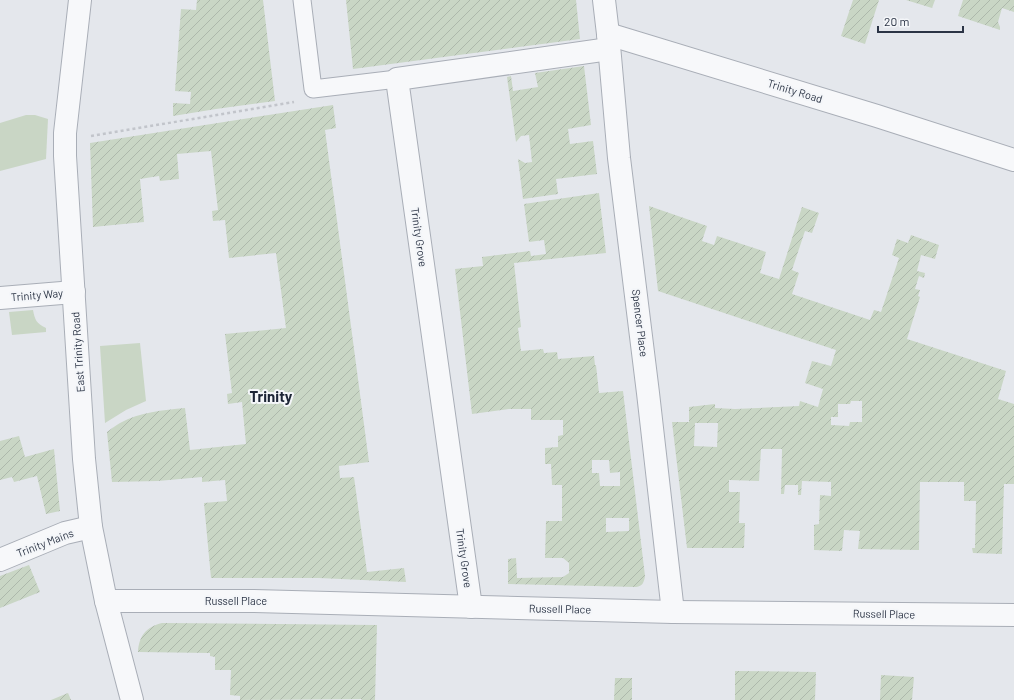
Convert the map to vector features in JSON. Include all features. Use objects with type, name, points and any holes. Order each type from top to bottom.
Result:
[{"type":"street","name":"East Trinity Road","points":[[80,0],[65,133],[65,156],[84,459],[91,527],[106,601],[132,700]]},
{"type":"street","points":[[397,79],[609,41],[604,0]]},
{"type":"street","name":"Trinity Road","points":[[609,41],[869,114],[1014,160]]},
{"type":"street","name":"Spencer Place","points":[[609,41],[619,158],[648,393],[672,612]]},
{"type":"street","name":"Trinity Grove","points":[[397,79],[471,607]]},
{"type":"street","name":"Trinity Way","points":[[0,298],[74,292]]},
{"type":"street","name":"Trinity Mains","points":[[0,560],[65,533],[91,527]]},
{"type":"street","name":"Russell Place","points":[[106,601],[261,601],[672,612],[1014,615]]},
{"type":"lane","points":[[302,0],[313,89],[397,79]]},
{"type":"path","points":[[65,133],[92,136],[298,102],[313,89]]},
{"type":"green space","points":[[197,0],[263,0],[275,101],[173,116],[173,103],[190,104],[191,92],[175,91],[181,9],[196,10]]},
{"type":"green space","points":[[346,0],[576,0],[580,39],[353,69]]},
{"type":"green space","points":[[853,0],[879,0],[865,44],[841,36]]},
{"type":"green space","points":[[906,0],[935,0],[932,8]]},
{"type":"green space","points":[[963,0],[1014,0],[1014,12],[1002,8],[998,22],[1000,30],[958,16]]},
{"type":"green space","points":[[584,66],[591,125],[568,129],[570,144],[593,141],[597,174],[556,179],[558,194],[523,199],[518,159],[525,163],[532,162],[529,135],[521,136],[516,142],[507,77],[511,76],[513,91],[538,87],[535,73]]},
{"type":"green space","points":[[333,105],[336,128],[325,130],[369,462],[339,466],[340,478],[354,477],[367,572],[404,568],[406,582],[319,578],[211,578],[204,503],[227,501],[225,480],[202,482],[202,477],[158,481],[112,482],[107,432],[120,423],[136,416],[185,408],[190,450],[246,444],[242,402],[228,404],[227,394],[232,393],[225,334],[286,328],[276,253],[229,258],[225,220],[213,221],[212,211],[218,210],[211,151],[177,154],[179,179],[160,181],[159,176],[140,179],[144,222],[93,227],[90,143]]},
{"type":"green space","points":[[26,115],[35,115],[48,119],[46,159],[0,171],[0,123]]},
{"type":"green space","points":[[599,193],[606,253],[514,263],[521,327],[518,328],[521,351],[543,349],[544,353],[557,352],[558,359],[594,356],[599,393],[623,391],[645,576],[643,583],[640,586],[508,584],[508,559],[516,558],[517,578],[563,577],[569,573],[569,563],[563,558],[545,558],[546,521],[562,521],[562,485],[552,485],[551,464],[545,464],[545,448],[558,447],[558,436],[563,435],[563,420],[531,420],[531,409],[509,409],[472,414],[455,269],[483,266],[482,257],[530,251],[531,256],[546,254],[544,240],[529,242],[524,204]],"holes":[[[592,460],[609,460],[610,473],[620,472],[620,486],[600,486],[599,473],[592,473]],[[606,518],[629,518],[629,531],[606,532]]]},
{"type":"green space","points":[[649,206],[707,226],[702,241],[714,245],[717,236],[766,252],[760,273],[779,279],[802,207],[819,213],[812,233],[805,231],[792,270],[799,273],[792,294],[870,320],[874,310],[881,312],[899,258],[892,255],[897,239],[908,243],[911,235],[939,245],[935,259],[921,255],[917,271],[925,273],[924,278],[919,276],[915,289],[920,290],[918,296],[920,297],[907,339],[1006,371],[998,399],[1014,404],[1014,484],[1004,484],[1002,554],[973,553],[972,548],[975,548],[976,501],[964,501],[964,482],[920,482],[919,550],[858,549],[860,531],[844,530],[842,551],[814,550],[814,525],[819,524],[820,495],[831,496],[831,482],[802,481],[801,495],[798,495],[798,485],[785,485],[784,494],[781,494],[782,449],[761,449],[759,481],[729,480],[729,492],[740,492],[739,523],[745,523],[744,548],[687,548],[672,422],[689,422],[689,407],[715,404],[715,408],[735,409],[799,406],[800,401],[818,407],[823,389],[805,383],[812,361],[831,366],[836,350],[658,291]],"holes":[[[851,401],[862,401],[862,422],[850,422],[849,426],[831,425],[831,417],[838,417],[838,404],[850,404]],[[695,423],[718,423],[717,447],[694,446]]]},
{"type":"green space","points":[[33,310],[36,321],[46,328],[46,332],[12,335],[9,312]]},
{"type":"green space","points":[[140,343],[146,401],[126,410],[105,423],[100,346]]},
{"type":"green space","points":[[19,436],[25,457],[54,449],[60,511],[46,514],[37,476],[14,482],[12,477],[0,480],[0,441]]},
{"type":"green space","points":[[29,565],[40,592],[0,608],[0,576]]},
{"type":"green space","points":[[162,623],[377,625],[375,700],[240,700],[240,696],[230,695],[231,670],[215,670],[215,657],[210,656],[210,653],[138,652],[140,641],[144,633],[152,627]]},
{"type":"green space","points":[[735,671],[816,672],[815,700],[735,700]]},
{"type":"green space","points":[[881,675],[914,677],[912,700],[880,700]]},
{"type":"green space","points":[[615,678],[632,678],[632,700],[614,700]]},
{"type":"green space","points":[[68,693],[71,700],[51,700]]},
{"type":"district","name":"Trinity","points":[[271,397]]}]
